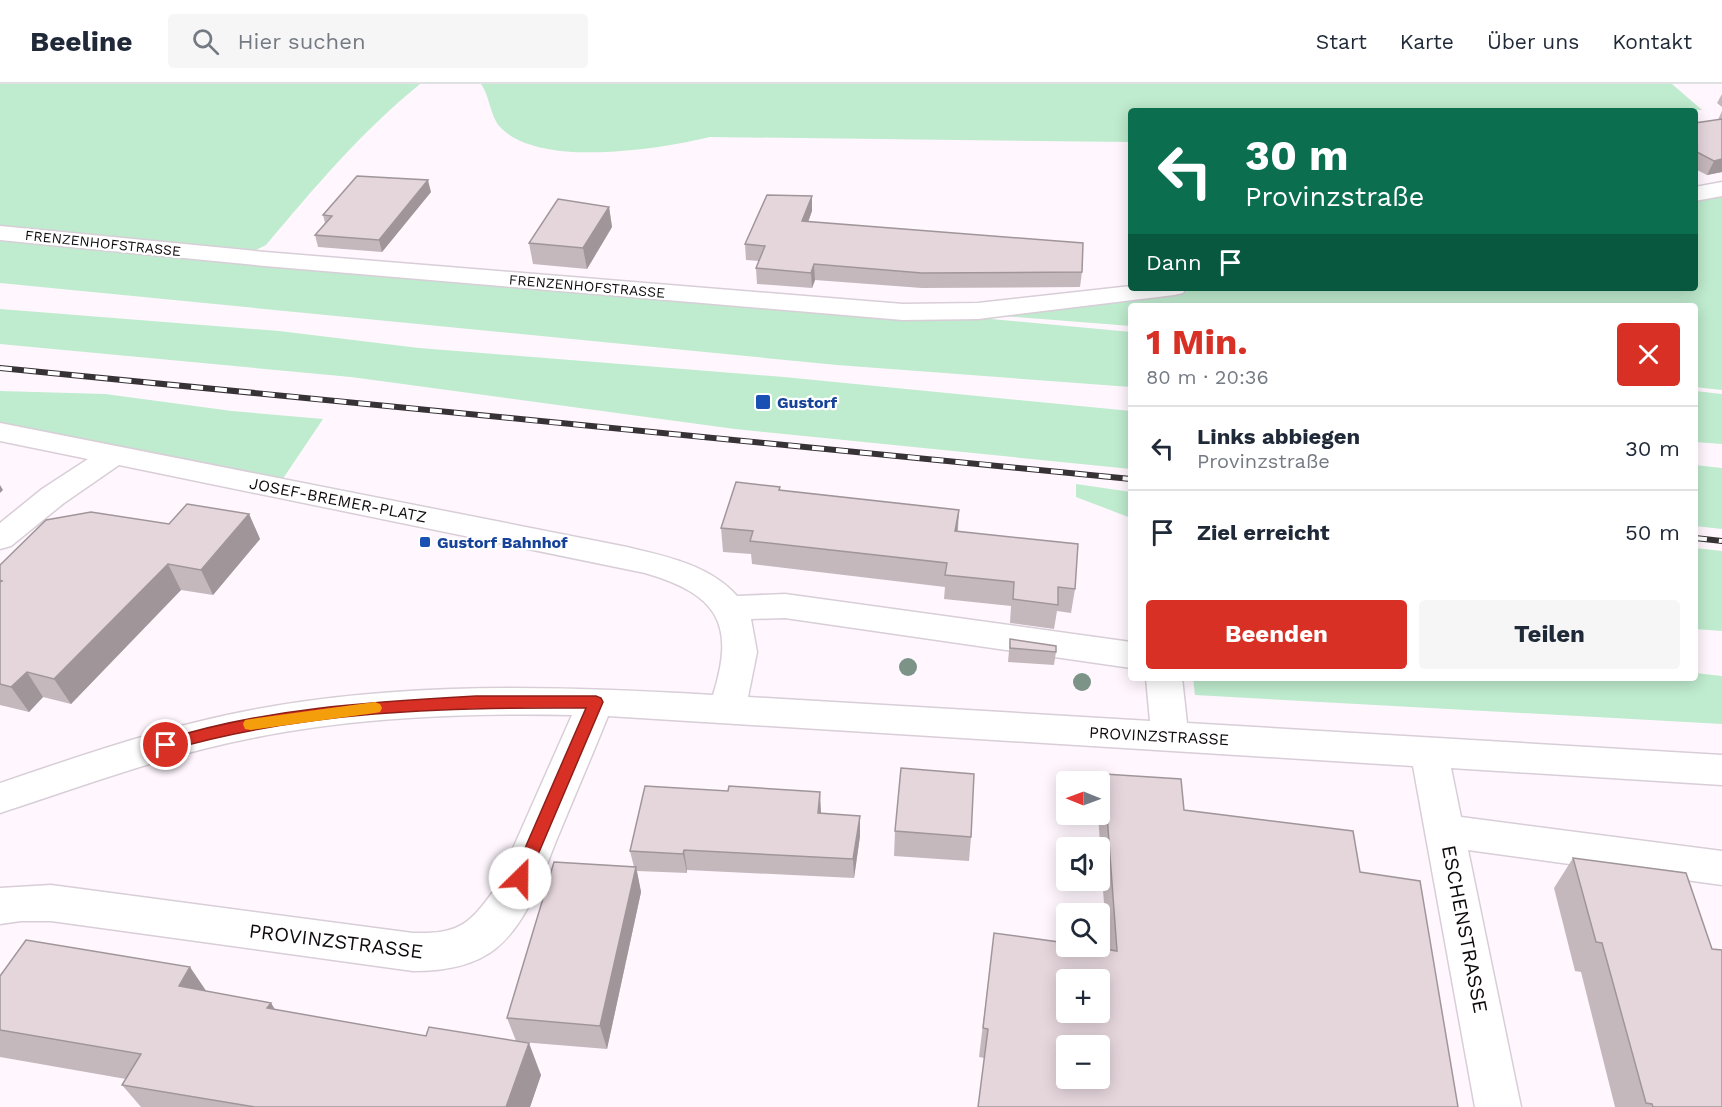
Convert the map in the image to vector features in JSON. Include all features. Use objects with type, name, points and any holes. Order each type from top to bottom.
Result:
[{"type":"street","points":[[1698,193],[1722,189]]},
{"type":"street","name":"FRENZENHOFSTRASSE","points":[[0,233],[265,259],[903,312],[978,311],[1148,291]]},
{"type":"street","name":"JOSEF-BREMER-PLATZ","points":[[0,432],[633,560],[699,581],[716,592],[730,608],[736,620],[740,643],[736,673],[726,710]]},
{"type":"street","points":[[0,539],[72,482],[114,455]]},
{"type":"street","points":[[730,608],[785,606],[1128,655]]},
{"type":"street","points":[[1164,681],[1170,736]]},
{"type":"street","name":"PROVINZSTRASSE","points":[[0,798],[89,768],[202,735],[271,721],[421,704],[547,700],[1722,770]]},
{"type":"street","name":"PROVINZSTRASSE","points":[[0,906],[51,903],[413,952],[443,952],[457,949],[479,937],[491,927],[511,900],[596,702]]},
{"type":"street","name":"ESCHENSTRASSE","points":[[1430,751],[1498,1107]]},
{"type":"street","points":[[1446,831],[1722,868]]},
{"type":"green space","points":[[0,84],[420,84],[358,141],[266,245],[256,250],[0,227]]},
{"type":"green space","points":[[481,84],[1672,84],[1702,110],[1698,108],[1128,108],[1128,142],[710,137],[633,150],[573,152],[545,148],[521,141],[502,129],[495,118]]},
{"type":"green space","points":[[1722,196],[1722,390],[1698,387],[1698,303],[1128,303],[1128,326],[1003,316],[1188,291],[1698,291],[1698,200]]},
{"type":"green space","points":[[0,240],[887,317],[991,319],[1128,332],[1128,387],[837,365],[0,283]]},
{"type":"green space","points":[[0,309],[279,331],[419,348],[784,377],[1128,411],[1128,469],[735,429],[351,377],[0,344]]},
{"type":"green space","points":[[0,391],[105,394],[232,411],[323,419],[282,480],[0,427]]},
{"type":"green space","points":[[1698,391],[1722,394],[1722,444],[1698,442]]},
{"type":"green space","points":[[1698,465],[1722,468],[1722,529],[1698,526]]},
{"type":"green space","points":[[1076,484],[1128,492],[1128,517],[1076,497]]},
{"type":"green space","points":[[1698,548],[1722,551],[1722,631],[1698,629]]},
{"type":"green space","points":[[1698,673],[1722,676],[1722,724],[1195,695],[1193,681],[1698,681]]},
{"type":"building","points":[[1722,119],[1722,159],[1714,161],[1698,153],[1698,123]]},
{"type":"building","points":[[357,176],[428,180],[379,240],[315,235],[332,216],[323,215]]},
{"type":"building","points":[[767,195],[812,196],[802,221],[1083,243],[1082,272],[922,273],[814,264],[811,273],[756,268],[765,246],[745,244]]},
{"type":"building","points":[[558,199],[609,207],[583,248],[529,243]]},
{"type":"building","points":[[736,482],[780,487],[779,490],[959,510],[955,531],[1078,544],[1075,589],[1058,587],[1058,605],[1013,599],[1014,582],[945,575],[947,563],[750,541],[753,531],[721,528]]},
{"type":"building","points":[[187,504],[249,514],[201,570],[168,564],[54,679],[27,672],[11,687],[0,684],[0,582],[2,581],[0,580],[0,565],[46,520],[91,512],[169,524]]},
{"type":"building","points":[[1010,639],[1056,646],[1056,652],[1010,648]]},
{"type":"building","points":[[901,768],[974,774],[971,837],[895,831]]},
{"type":"building","points":[[1110,774],[1181,779],[1184,810],[1353,831],[1360,872],[1420,881],[1458,1107],[978,1107],[988,1029],[983,1028],[994,933],[1056,942],[1056,957],[1110,957],[1110,950],[1117,951],[1108,825],[1110,825]]},
{"type":"building","points":[[645,786],[728,791],[729,786],[820,792],[818,813],[860,816],[853,859],[684,850],[683,854],[630,851]]},
{"type":"building","points":[[1573,858],[1686,873],[1712,949],[1722,950],[1722,1107],[1653,1107],[1652,1104],[1646,1103],[1602,943],[1596,942]]},
{"type":"building","points":[[554,862],[636,867],[600,1026],[507,1018]]},
{"type":"building","points":[[26,940],[190,967],[179,986],[271,1003],[267,1008],[426,1036],[429,1027],[529,1043],[506,1107],[255,1107],[122,1085],[141,1054],[0,1030],[0,976]]},
{"type":"railway","points":[[0,368],[1128,479]]},
{"type":"railway","points":[[1698,538],[1722,541]]},
{"type":"slow traffic","points":[[251,724],[375,708]]},
{"type":"place","name":"Gustorf","points":[[763,402]]},
{"type":"place","name":"Gustorf Bahnhof","points":[[425,542]]},
{"type":"route","points":[[166,745],[236,727],[361,709],[478,701],[596,702],[520,878]]}]
